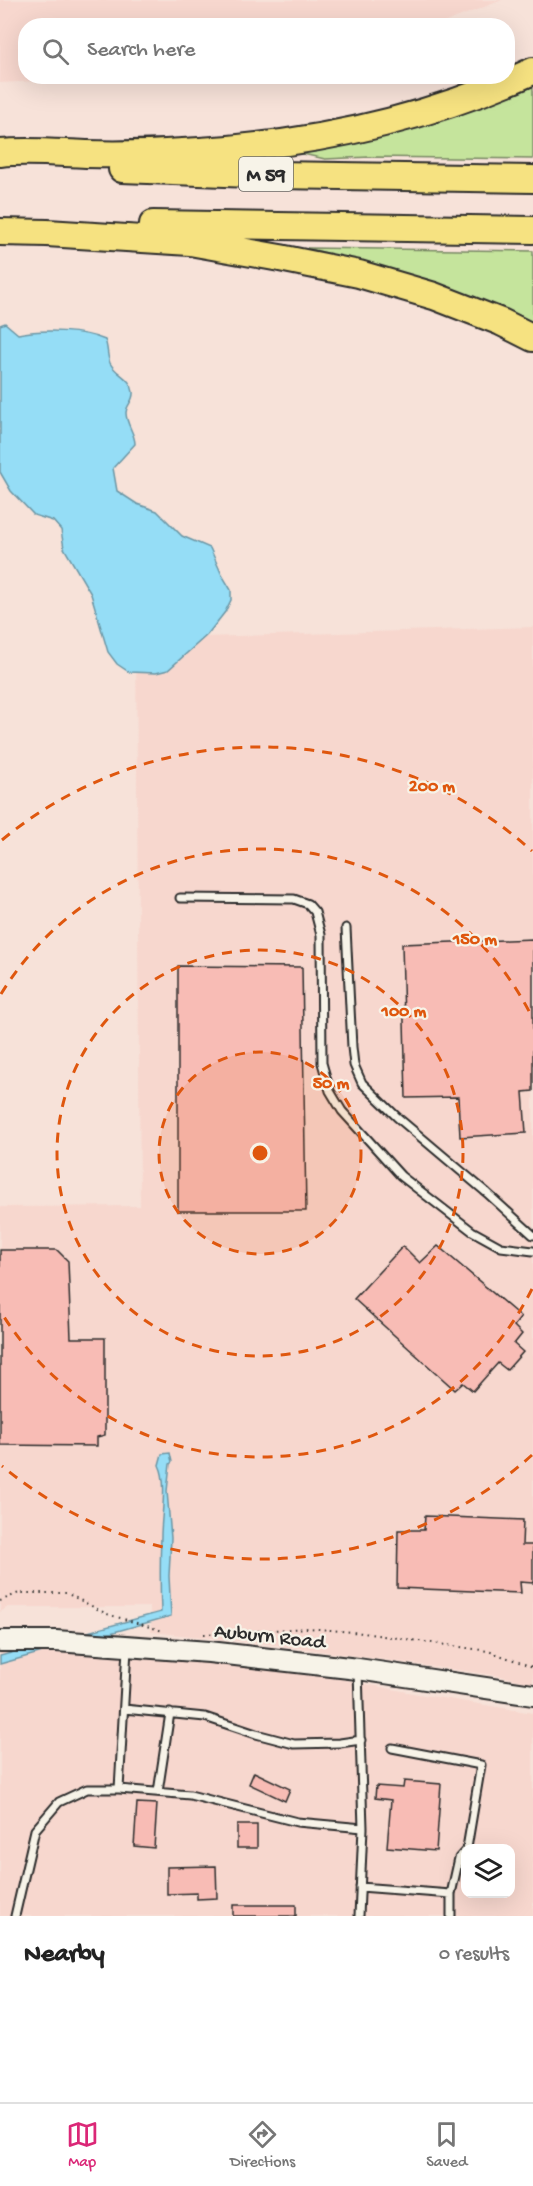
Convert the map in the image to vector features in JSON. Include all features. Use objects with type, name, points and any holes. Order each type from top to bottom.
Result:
[{"type":"highway","points":[[515,78],[533,71]]},
{"type":"highway","points":[[0,153],[105,154],[200,151],[307,140],[390,122],[456,103],[502,84]]},
{"type":"highway","name":"M 59","points":[[0,165],[275,175],[533,179]]},
{"type":"highway","points":[[0,221],[533,230]]},
{"type":"highway","points":[[0,232],[190,242],[280,258],[359,274],[434,296],[501,322],[533,338]]},
{"type":"main road","name":"Auburn Road","points":[[0,1641],[56,1641],[209,1652],[358,1669],[533,1695]]},
{"type":"lane","points":[[180,898],[294,899],[308,904],[315,912],[321,935],[322,1063],[330,1091],[342,1111],[401,1176],[472,1231],[501,1247],[533,1251]]},
{"type":"lane","points":[[346,928],[352,1047],[354,1065],[362,1083],[397,1117],[533,1235]]},
{"type":"lane","points":[[119,1789],[127,1646]]},
{"type":"lane","points":[[358,1669],[363,1828],[359,1916]]},
{"type":"lane","points":[[124,1709],[205,1717],[294,1744],[361,1740]]},
{"type":"lane","points":[[158,1792],[170,1713]]},
{"type":"lane","points":[[392,1748],[481,1765],[467,1844]]},
{"type":"lane","points":[[15,1916],[35,1830],[59,1802],[87,1789],[119,1789],[189,1795],[297,1822],[363,1828]]},
{"type":"lane","points":[[451,1916],[451,1894],[461,1855]]},
{"type":"lane","points":[[360,1887],[451,1894]]},
{"type":"path","points":[[0,1600],[19,1593],[66,1593],[107,1614],[167,1632]]},
{"type":"path","points":[[196,1634],[308,1628],[352,1632],[488,1651],[533,1667]]},
{"type":"shaded area","points":[[0,0],[502,0],[456,18],[18,18],[18,82],[0,83]]},
{"type":"shaded area","points":[[533,627],[533,1683],[500,1676],[270,1644],[151,1632],[150,1607],[8,1607],[0,1612],[0,1207],[140,1206],[136,639]]},
{"type":"shaded area","points":[[0,1650],[220,1663],[298,1671],[533,1713],[533,1916],[0,1916]]},
{"type":"green space","points":[[533,82],[533,159],[370,157],[325,159],[298,153]]},
{"type":"green space","points":[[307,248],[533,251],[533,326],[380,267]]},
{"type":"water","points":[[5,323],[18,334],[63,331],[86,334],[105,340],[110,363],[126,379],[133,392],[126,413],[135,444],[113,468],[117,491],[137,504],[157,511],[182,536],[210,548],[231,590],[231,600],[225,612],[207,635],[168,670],[156,673],[129,672],[117,664],[108,652],[91,594],[64,548],[61,530],[53,521],[34,515],[11,491],[0,472],[0,325]]},
{"type":"water","points":[[170,1453],[172,1462],[167,1491],[171,1538],[169,1576],[171,1616],[0,1664],[0,1656],[161,1612],[160,1555],[164,1490],[159,1465],[162,1454]]},
{"type":"building","points":[[533,939],[533,1091],[523,1092],[526,1133],[460,1137],[458,1097],[406,1098],[402,944]]},
{"type":"building","points":[[178,966],[302,967],[306,1211],[178,1211]]},
{"type":"building","points":[[403,1246],[420,1263],[438,1246],[521,1317],[514,1326],[522,1334],[514,1344],[523,1352],[507,1370],[498,1363],[473,1391],[463,1383],[455,1390],[354,1299]]},
{"type":"building","points":[[0,1250],[57,1250],[68,1261],[71,1338],[105,1338],[105,1435],[97,1437],[97,1446],[0,1445]]},
{"type":"building","points":[[425,1516],[523,1520],[522,1545],[533,1545],[533,1583],[520,1582],[521,1593],[397,1588],[398,1530],[424,1530]]},
{"type":"building","points":[[254,1772],[290,1789],[285,1801],[249,1784]]},
{"type":"building","points":[[404,1781],[441,1784],[436,1851],[387,1847],[391,1800],[375,1798],[376,1786],[403,1788]]},
{"type":"building","points":[[137,1803],[157,1804],[154,1848],[134,1846]]},
{"type":"building","points":[[237,1825],[257,1825],[257,1848],[237,1848]]},
{"type":"building","points":[[216,1866],[217,1898],[197,1899],[197,1893],[167,1894],[167,1867]]},
{"type":"building","points":[[233,1905],[296,1905],[296,1916],[233,1916]]}]
